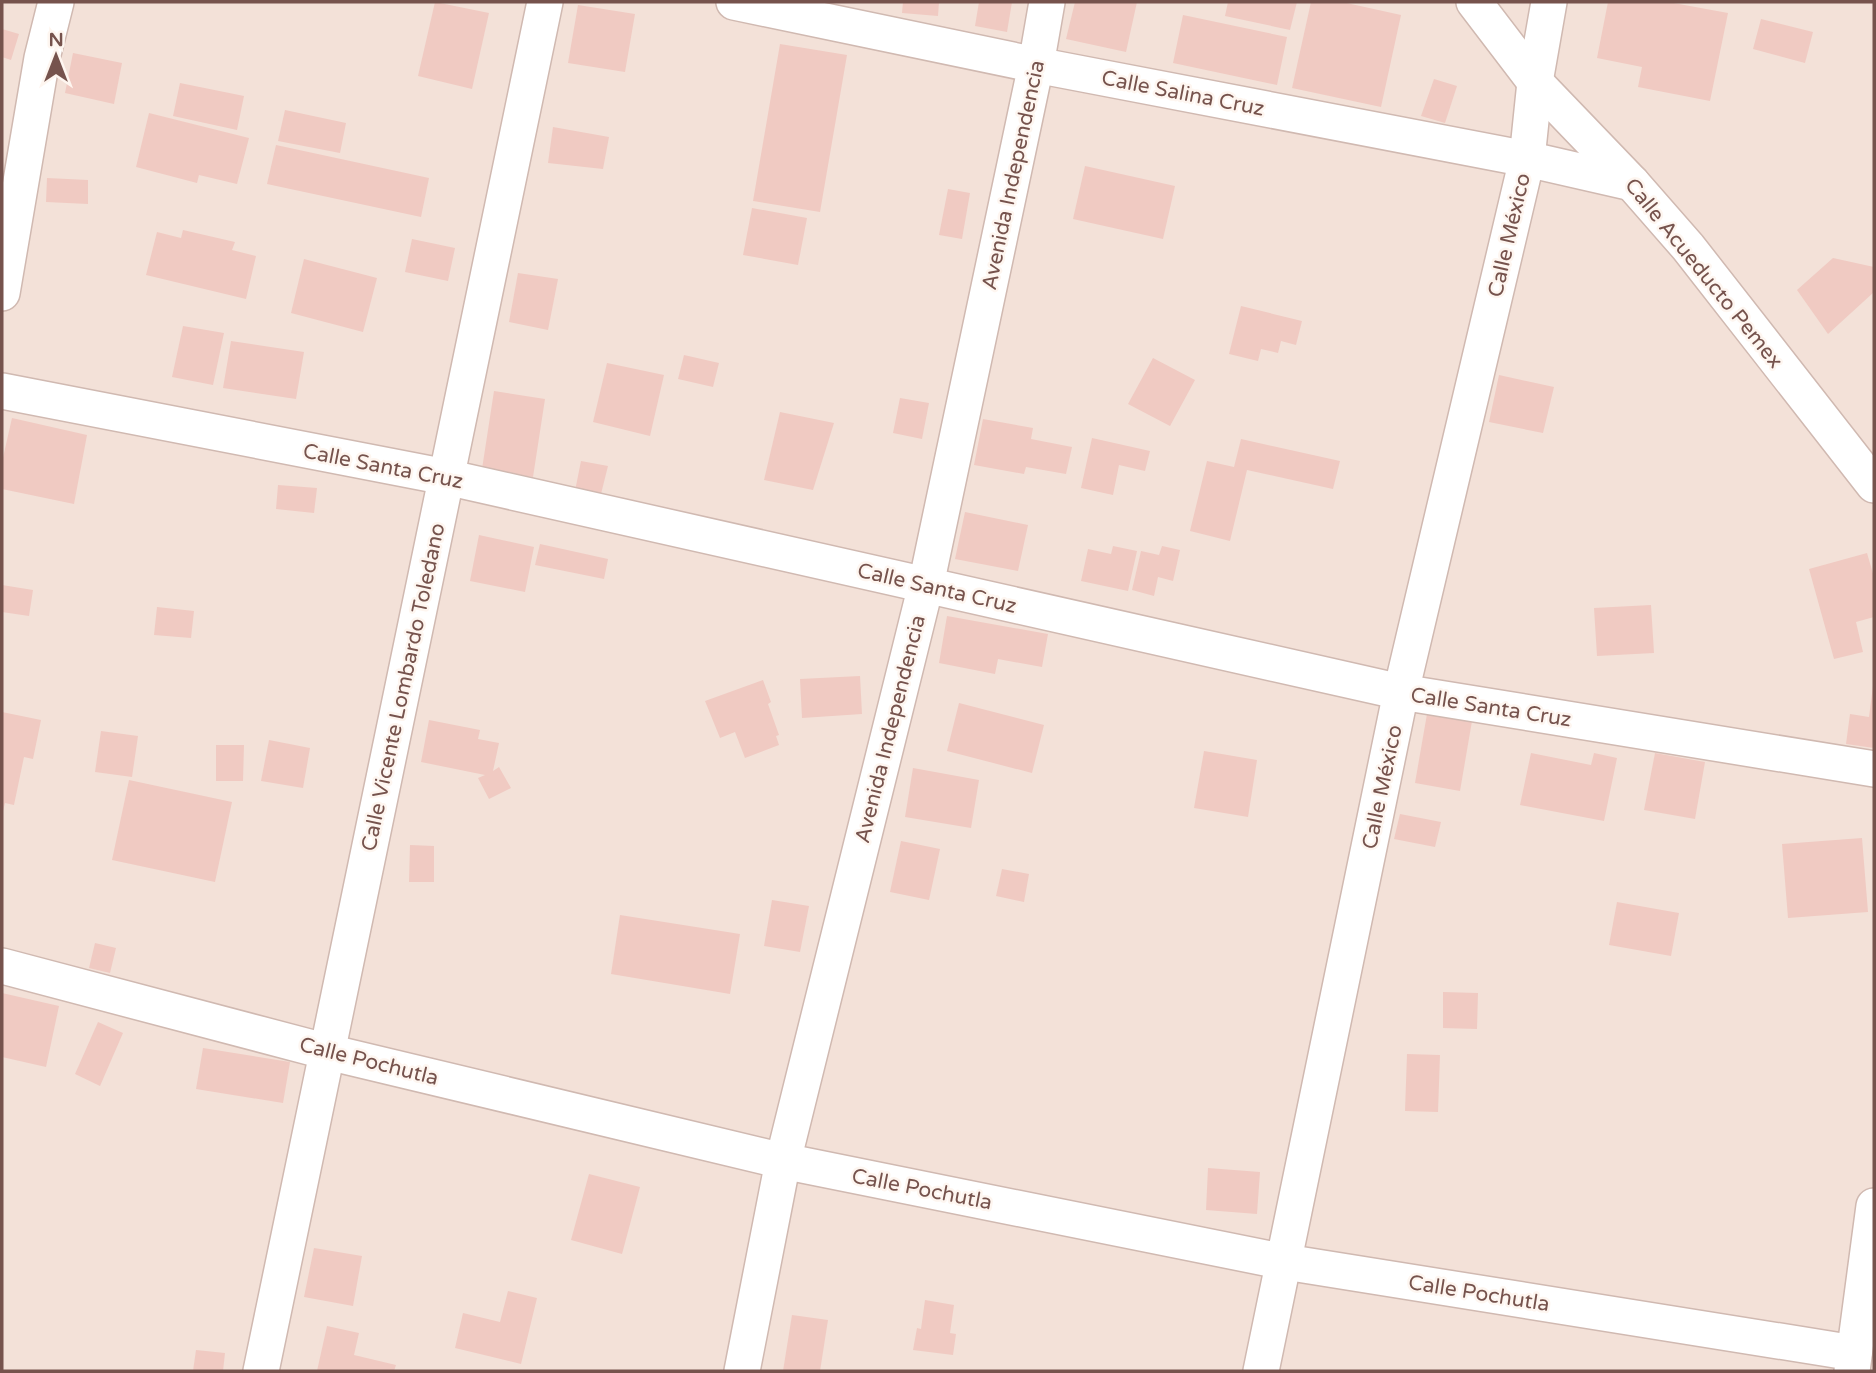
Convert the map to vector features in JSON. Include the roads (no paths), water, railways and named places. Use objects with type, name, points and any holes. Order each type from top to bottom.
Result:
[{"type":"street","points":[[2,293],[42,58],[56,2]]},
{"type":"street","name":"Calle Vicente Lombardo Toledano","points":[[261,1371],[545,2]]},
{"type":"street","name":"Calle Salina Cruz","points":[[734,2],[1036,65],[1527,159],[1632,183]]},
{"type":"street","name":"Avenida Independencia","points":[[742,1371],[783,1160],[926,585],[1047,2]]},
{"type":"street","name":"Calle Acueducto Pemex","points":[[1474,2],[1535,82],[1632,183],[1688,247],[1874,485]]},
{"type":"street","name":"Calle México","points":[[1261,1371],[1401,692],[1527,159],[1535,82],[1549,2]]},
{"type":"street","name":"Calle Santa Cruz","points":[[2,391],[446,477],[1401,692],[1874,769]]},
{"type":"street","name":"Calle Pochutla","points":[[2,966],[328,1052],[783,1160],[1285,1262],[1853,1362]]},
{"type":"street","points":[[1853,1362],[1874,1206]]}]
